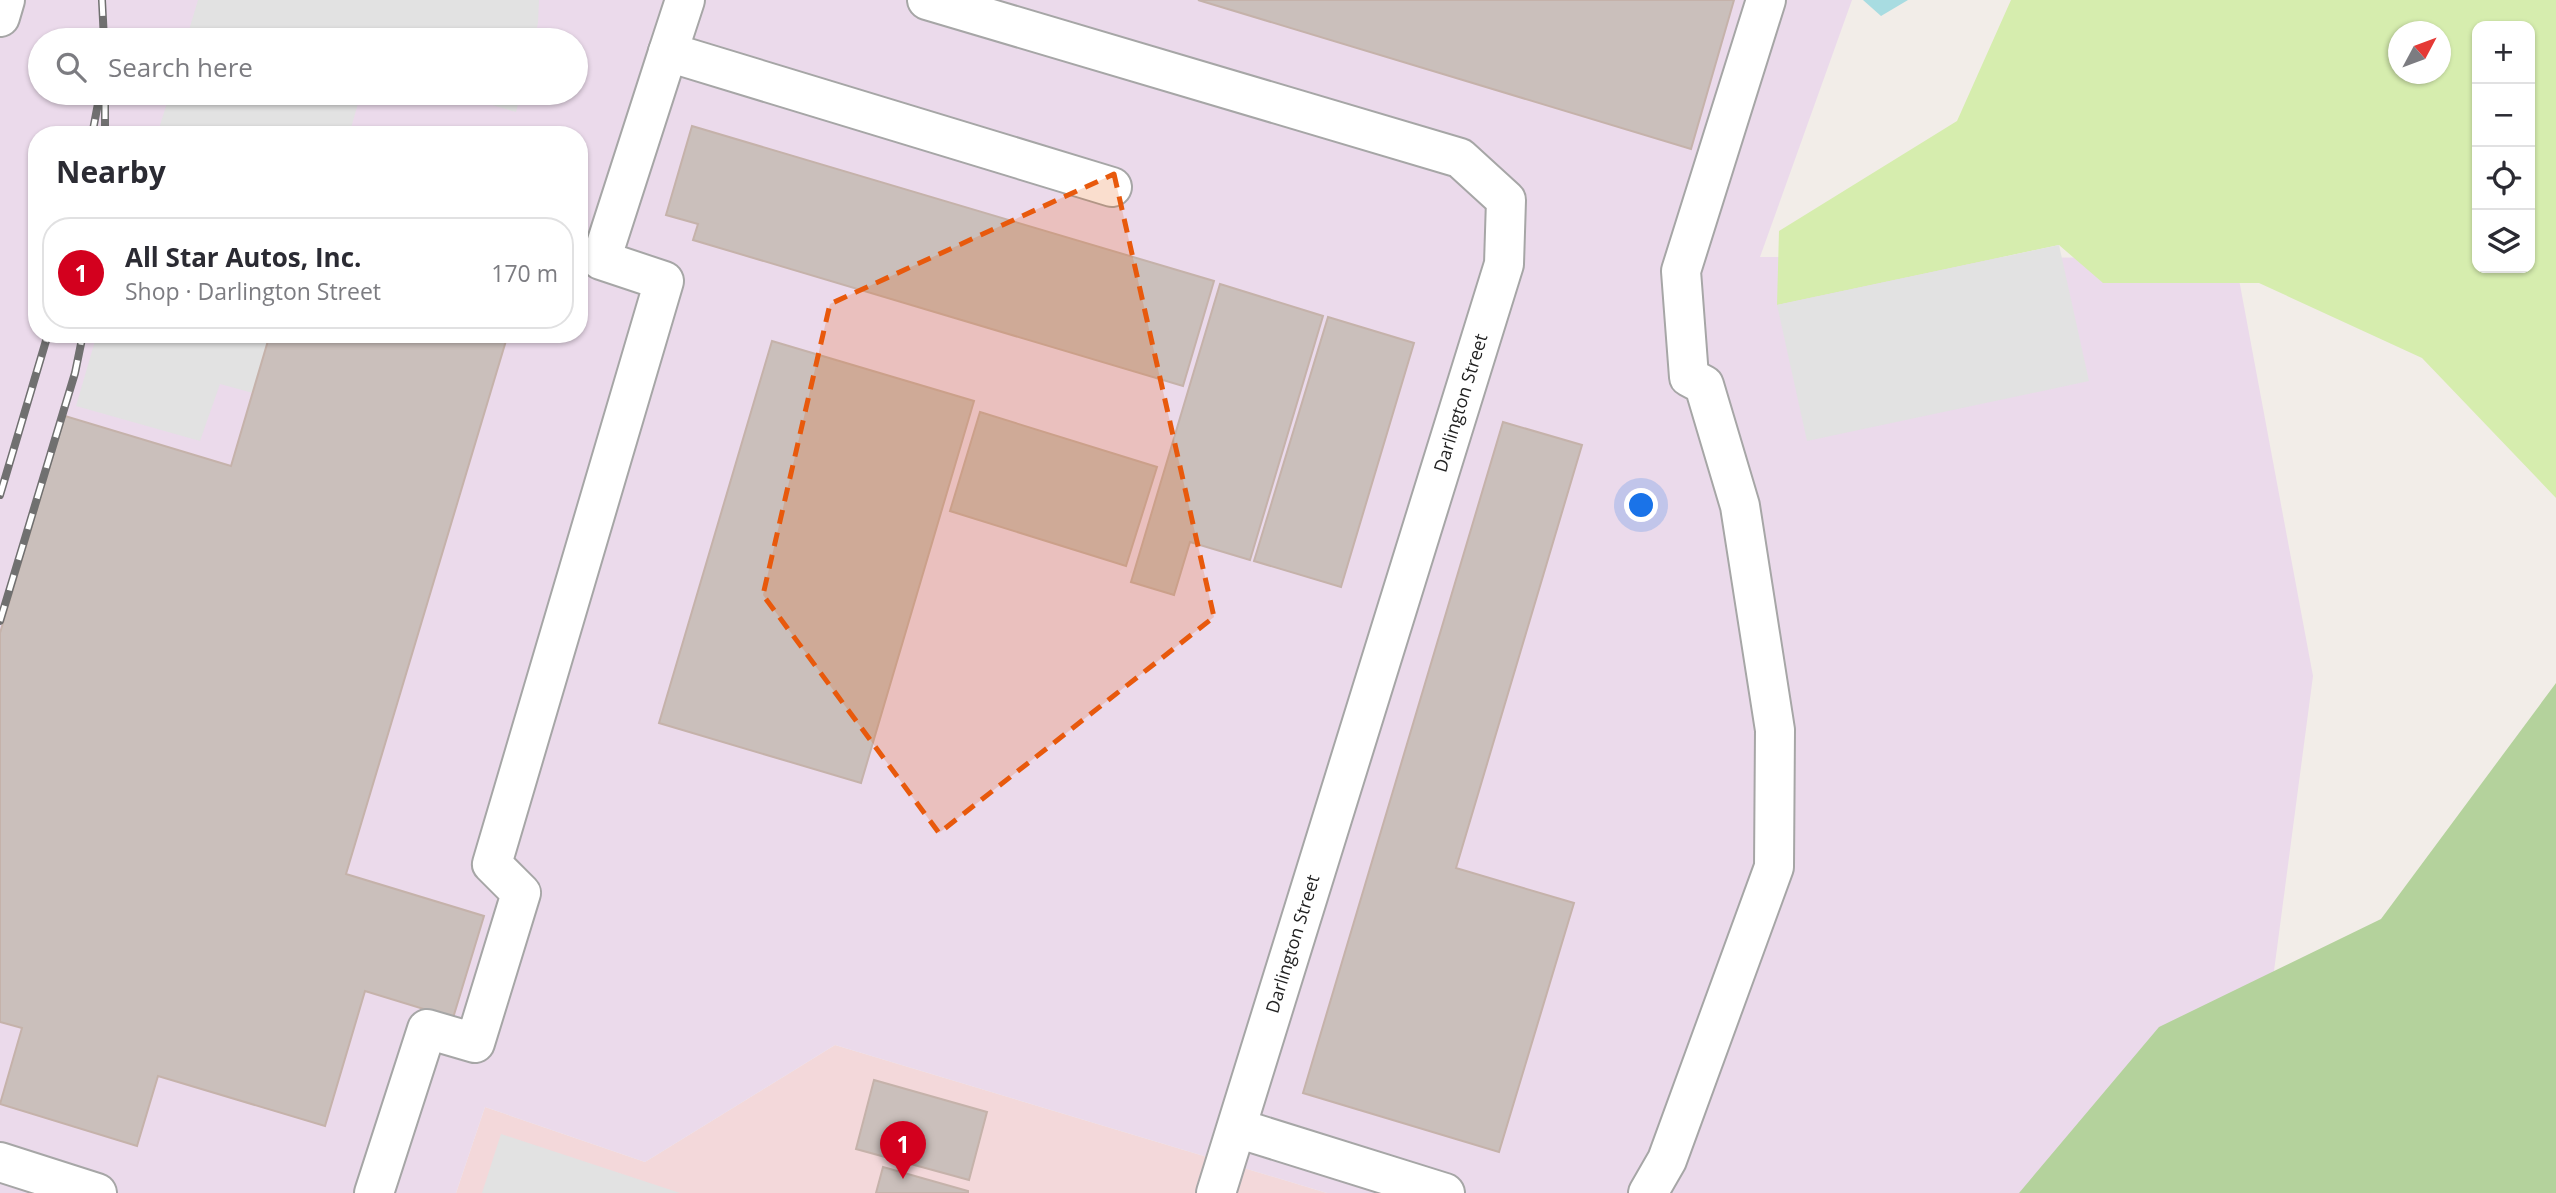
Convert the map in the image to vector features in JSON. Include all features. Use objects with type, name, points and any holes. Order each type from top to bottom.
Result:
[{"type":"street","points":[[0,17],[5,0]]},
{"type":"street","points":[[374,1193],[427,1029],[475,1043],[521,893],[492,864],[664,281],[601,260],[685,0]]},
{"type":"street","name":"Darlington Street","points":[[927,0],[1460,158],[1506,200],[1504,264],[1216,1193]]},
{"type":"street","points":[[1648,1193],[1667,1160],[1774,867],[1775,730],[1769,691],[1740,506],[1704,385],[1689,377],[1681,271],[1766,0]]},
{"type":"street","points":[[668,52],[1112,187]]},
{"type":"street","points":[[1237,1128],[1445,1193]]},
{"type":"street","points":[[0,1162],[97,1193]]},
{"type":"highlighted area","points":[[1114,174],[1214,617],[939,833],[763,595],[830,304]]},
{"type":"shaded area","points":[[0,0],[1852,0],[1760,257],[2235,258],[2313,676],[2274,971],[2069,1193],[1327,1193],[835,1045],[645,1162],[485,1107],[456,1193],[0,1193]]},
{"type":"shaded area","points":[[198,0],[539,0],[537,28],[190,28]]},
{"type":"shaded area","points":[[166,105],[358,105],[352,126],[160,126]]},
{"type":"shaded area","points":[[492,105],[518,105],[516,112]]},
{"type":"shaded area","points":[[2059,245],[2089,381],[1807,441],[1777,305]]},
{"type":"shaded area","points":[[94,343],[267,343],[253,393],[220,384],[200,441],[76,406]]},
{"type":"shaded area","points":[[835,1045],[1327,1193],[456,1193],[485,1107],[645,1162]]},
{"type":"shaded area","points":[[501,1134],[680,1193],[482,1193]]},
{"type":"green space","points":[[2011,0],[2556,0],[2556,498],[2422,358],[2259,283],[2103,283],[2059,245],[1777,305],[1779,231],[1957,121]]},
{"type":"green space","points":[[2556,683],[2556,1193],[2019,1193],[2159,1027],[2381,919]]},
{"type":"water","points":[[1863,0],[1908,0],[1881,16]]},
{"type":"building","points":[[1198,0],[1734,0],[1691,149]]},
{"type":"building","points":[[692,126],[1214,281],[1183,386],[693,240],[698,224],[666,215]]},
{"type":"building","points":[[1220,284],[1323,316],[1250,560],[1190,542],[1174,595],[1131,582]]},
{"type":"building","points":[[1328,317],[1414,343],[1341,587],[1254,561]]},
{"type":"building","points":[[772,341],[974,401],[861,783],[659,723]]},
{"type":"building","points":[[267,343],[505,343],[346,874],[484,916],[453,1018],[365,991],[325,1126],[158,1076],[137,1146],[0,1104],[22,1028],[0,1022],[0,633],[65,416],[231,466]]},
{"type":"building","points":[[980,412],[1157,467],[1126,566],[950,511]]},
{"type":"building","points":[[1503,422],[1582,445],[1456,868],[1574,903],[1499,1152],[1303,1093]]},
{"type":"building","points":[[874,1080],[987,1112],[969,1180],[856,1149]]},
{"type":"building","points":[[883,1167],[968,1191],[968,1193],[876,1193]]},
{"type":"railway","points":[[102,0],[103,28]]},
{"type":"railway","points":[[94,126],[98,105]]},
{"type":"railway","points":[[105,105],[105,126]]},
{"type":"railway","points":[[0,495],[45,343]]},
{"type":"railway","points":[[0,621],[75,373],[81,343]]},
{"type":"place","name":"All Star Autos, Inc.","points":[[903,1179]]}]
